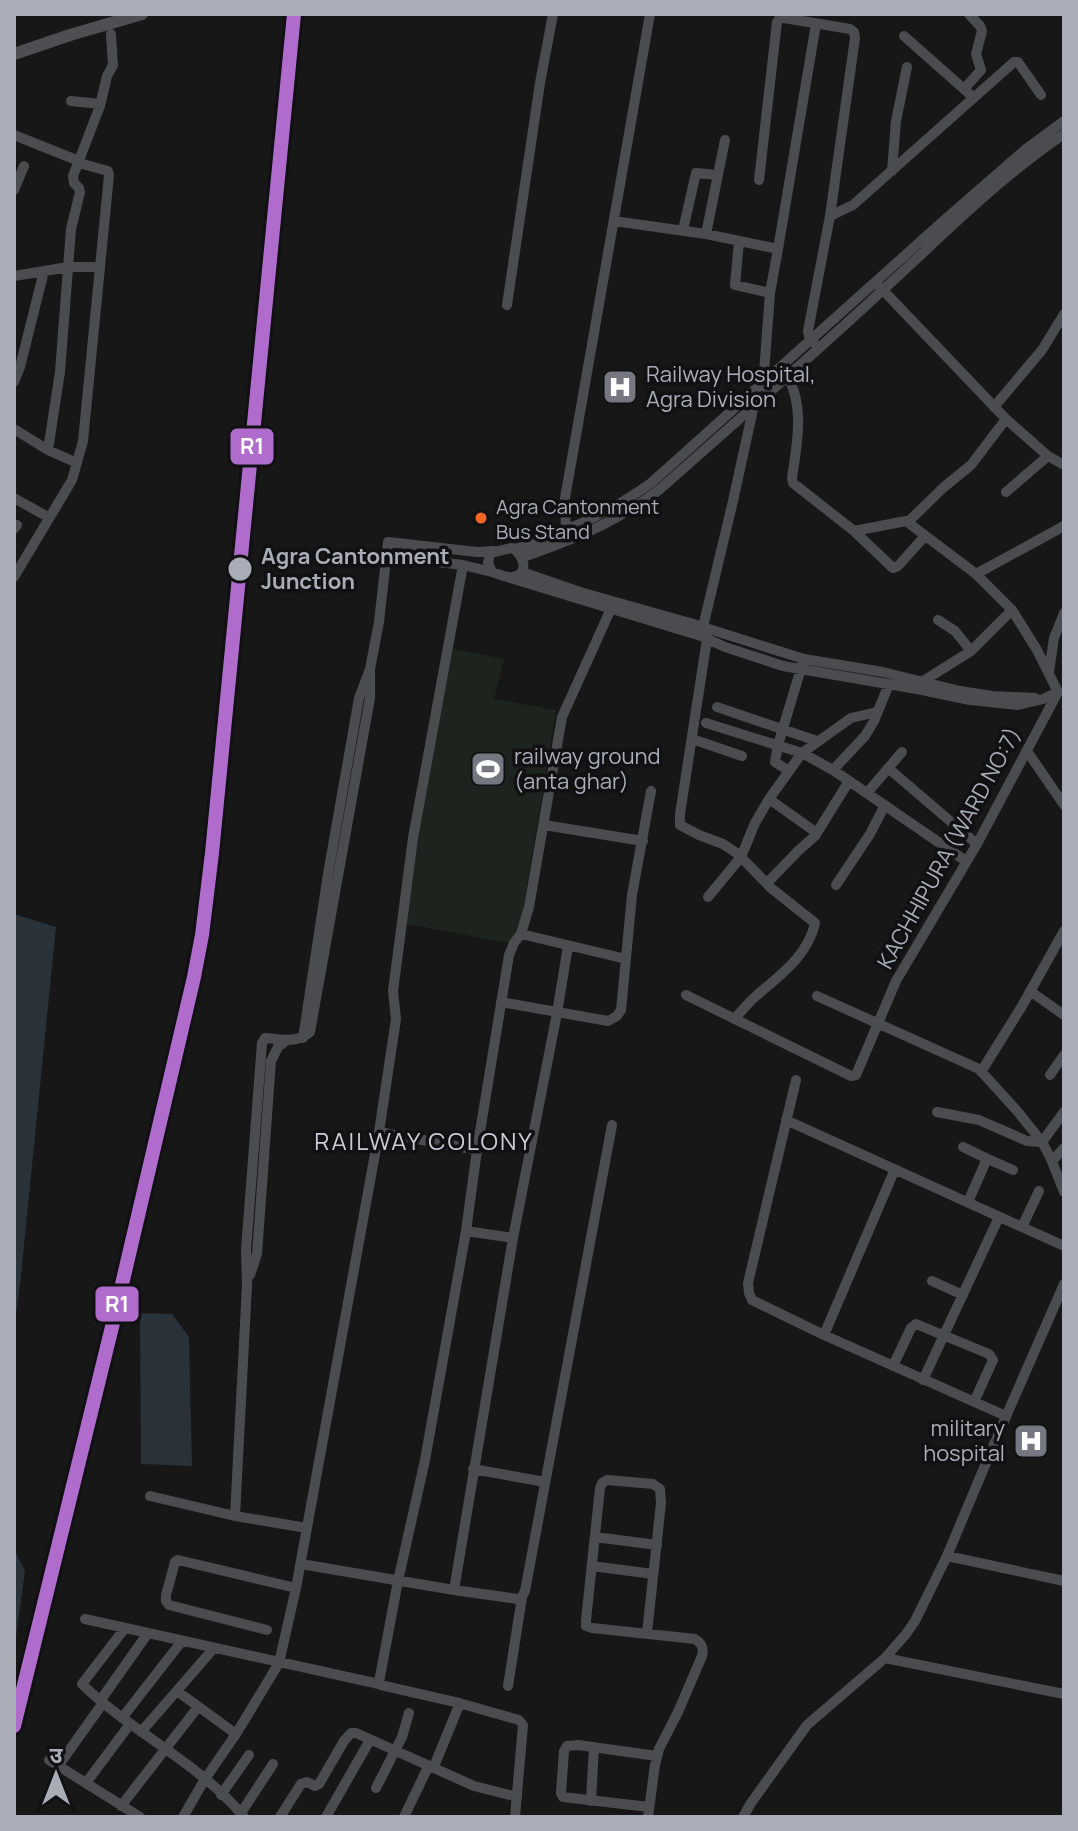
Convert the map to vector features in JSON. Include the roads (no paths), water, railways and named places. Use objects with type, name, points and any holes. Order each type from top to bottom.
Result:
[{"type":"main road","points":[[14,54],[142,14]]},
{"type":"street","points":[[507,305],[553,14]]},
{"type":"street","points":[[566,536],[565,498],[650,14]]},
{"type":"street","points":[[964,89],[981,70],[976,54],[982,31],[969,14]]},
{"type":"street","points":[[759,180],[777,22],[784,18],[850,29],[855,38],[830,216],[808,331],[815,344]]},
{"type":"street","points":[[686,995],[734,1019],[786,972],[805,948],[814,926],[741,857],[723,844],[680,825],[680,814],[703,634],[754,405],[761,390],[770,293],[816,24]]},
{"type":"street","points":[[48,450],[60,372],[71,229],[80,192],[73,176],[113,65],[111,34]]},
{"type":"street","points":[[904,36],[973,97]]},
{"type":"street","points":[[830,216],[853,205],[1016,61],[1041,95]]},
{"type":"street","points":[[892,171],[896,121],[907,67]]},
{"type":"street","points":[[71,101],[100,104]]},
{"type":"street","points":[[566,536],[651,483],[815,344],[1026,149],[1064,121]]},
{"type":"street","points":[[879,286],[1064,134]]},
{"type":"street","points":[[14,135],[109,173],[83,441],[72,480],[14,577]]},
{"type":"street","points":[[706,234],[725,140]]},
{"type":"street","points":[[14,190],[24,166]]},
{"type":"street","points":[[683,230],[696,173],[718,175]]},
{"type":"street","points":[[614,221],[683,230],[778,249]]},
{"type":"street","points":[[739,241],[735,285],[770,293]]},
{"type":"street","points":[[14,276],[68,267],[100,267]]},
{"type":"street","points":[[14,382],[44,271]]},
{"type":"street","points":[[879,286],[1006,419],[1048,456],[1064,465]]},
{"type":"street","points":[[994,407],[1042,350],[1064,314]]},
{"type":"street","points":[[761,390],[787,375],[815,344]]},
{"type":"street","points":[[787,375],[799,409],[793,483],[854,531],[893,568],[925,536]]},
{"type":"street","points":[[235,1516],[247,1285],[257,1254],[262,1043],[265,1038],[286,1041],[303,1038],[310,1032],[370,698],[370,669],[389,541],[477,552],[519,553],[612,522],[659,490],[754,405]]},
{"type":"street","points":[[908,522],[971,465],[1006,419]]},
{"type":"street","points":[[14,429],[77,463]]},
{"type":"street","points":[[1006,492],[1048,456]]},
{"type":"street","points":[[14,498],[48,517]]},
{"type":"street","points":[[802,664],[889,684],[947,688],[992,696],[1043,699],[1061,691],[1012,610],[976,574],[908,522],[897,521],[854,531]]},
{"type":"street","points":[[976,574],[1064,526]]},
{"type":"street","points":[[492,572],[488,563],[493,551]]},
{"type":"street","points":[[519,553],[522,572]]},
{"type":"street","points":[[387,556],[463,565],[612,605]]},
{"type":"street","points":[[183,1817],[279,1663],[296,1588],[379,1132],[396,1019],[393,991],[413,838],[463,565]]},
{"type":"street","points":[[507,577],[516,577],[522,572]]},
{"type":"street","points":[[522,572],[703,634],[725,647],[783,666],[802,664],[883,672],[919,685]]},
{"type":"street","points":[[379,1684],[425,1460],[466,1231],[509,955],[521,934],[529,907],[562,717],[612,605]]},
{"type":"street","points":[[919,685],[971,651],[1012,610]]},
{"type":"street","points":[[1049,675],[1054,638],[1064,613]]},
{"type":"street","points":[[938,620],[955,631],[971,651]]},
{"type":"street","points":[[789,771],[775,762],[802,664]]},
{"type":"street","points":[[833,770],[865,736],[889,684]]},
{"type":"street","name":"KACHHIPURA (WARD NO:7)","points":[[734,1019],[851,1076],[859,1073],[896,981],[977,844],[1061,691]]},
{"type":"street","points":[[717,707],[817,741]]},
{"type":"street","points":[[708,897],[741,857],[750,831],[802,753],[851,718],[877,712]]},
{"type":"street","points":[[706,723],[802,753],[833,770],[966,861]]},
{"type":"street","points":[[692,739],[742,756]]},
{"type":"street","points":[[1027,751],[1064,805]]},
{"type":"street","points":[[867,793],[902,752]]},
{"type":"street","points":[[888,768],[977,844]]},
{"type":"street","points":[[767,883],[817,833],[849,781]]},
{"type":"street","points":[[501,1002],[608,1021],[613,1020],[621,1010],[632,895],[651,791]]},
{"type":"street","points":[[769,799],[817,833]]},
{"type":"street","points":[[836,885],[885,805]]},
{"type":"street","points":[[544,825],[643,841]]},
{"type":"street","points":[[981,1072],[1064,931]]},
{"type":"street","points":[[521,934],[626,959]]},
{"type":"street","points":[[454,1590],[513,1238],[568,946]]},
{"type":"street","points":[[1030,991],[1064,1015]]},
{"type":"street","points":[[817,996],[981,1072],[1042,1142],[1064,1192]]},
{"type":"street","points":[[260,1133],[271,1061],[278,1047],[286,1041]]},
{"type":"street","points":[[1050,1075],[1064,1055]]},
{"type":"street","points":[[796,1080],[748,1289],[752,1300],[1006,1416]]},
{"type":"street","points":[[937,1112],[979,1120],[1027,1141],[1042,1142]]},
{"type":"street","points":[[1042,1142],[1064,1112]]},
{"type":"street","points":[[786,1120],[1064,1246]]},
{"type":"street","points":[[508,1686],[522,1597],[612,1125]]},
{"type":"street","points":[[379,1132],[477,1150]]},
{"type":"street","points":[[963,1147],[1013,1170]]},
{"type":"street","points":[[1052,1161],[1064,1148]]},
{"type":"street","points":[[968,1202],[983,1166],[990,1160]]},
{"type":"street","points":[[824,1335],[895,1169]]},
{"type":"street","points":[[1022,1227],[1039,1191]]},
{"type":"street","points":[[923,1380],[999,1217]]},
{"type":"street","points":[[466,1231],[513,1238]]},
{"type":"street","points":[[932,1281],[963,1295]]},
{"type":"street","points":[[743,1817],[807,1725],[885,1658],[915,1621],[947,1556],[1064,1284]]},
{"type":"street","points":[[893,1366],[913,1325],[921,1325],[944,1335],[992,1357],[992,1364],[974,1402]]},
{"type":"street","points":[[473,1469],[545,1482]]},
{"type":"street","points":[[647,1633],[661,1492],[653,1484],[604,1481],[600,1488],[586,1626],[695,1639],[703,1647],[702,1656],[657,1756],[649,1812],[566,1798],[561,1793],[567,1746],[657,1756]]},
{"type":"street","points":[[150,1496],[235,1516],[307,1528]]},
{"type":"street","points":[[595,1537],[657,1545]]},
{"type":"street","points":[[947,1556],[1064,1581]]},
{"type":"street","points":[[267,1630],[169,1605],[166,1595],[175,1562],[178,1560],[296,1588]]},
{"type":"street","points":[[301,1564],[454,1590],[522,1597]]},
{"type":"street","points":[[592,1566],[653,1574]]},
{"type":"street","points":[[85,1619],[379,1684],[519,1720],[523,1725],[515,1817]]},
{"type":"street","points":[[125,1628],[82,1683],[101,1702],[205,1779],[242,1815],[273,1764]]},
{"type":"street","points":[[140,1817],[53,1763],[101,1702],[148,1633]]},
{"type":"street","points":[[86,1783],[182,1641]]},
{"type":"street","points":[[141,1732],[214,1648]]},
{"type":"street","points":[[885,1658],[1064,1694]]},
{"type":"street","points":[[177,1691],[236,1734]]},
{"type":"street","points":[[404,1817],[429,1766],[435,1764],[459,1703]]},
{"type":"street","points":[[121,1806],[198,1707]]},
{"type":"street","points":[[376,1788],[396,1751],[409,1713]]},
{"type":"street","points":[[280,1817],[301,1784],[319,1784],[349,1734],[356,1733],[474,1786],[517,1797]]},
{"type":"street","points":[[326,1817],[370,1740]]},
{"type":"street","points":[[591,1801],[594,1747]]},
{"type":"street","points":[[221,1795],[249,1755]]},
{"type":"place","name":"Railway Hospital, Agra Division","points":[[620,387]]},
{"type":"place","name":"Agra Cantonment Bus Stand","points":[[481,518]]},
{"type":"place","name":"Agra Cantonment Junction","points":[[240,569]]},
{"type":"place","name":"railway ground (anta ghar)","points":[[488,769]]},
{"type":"place","name":"military hospital","points":[[1031,1441]]},
{"type":"district","name":"RAILWAY COLONY","points":[[424,1142]]}]
